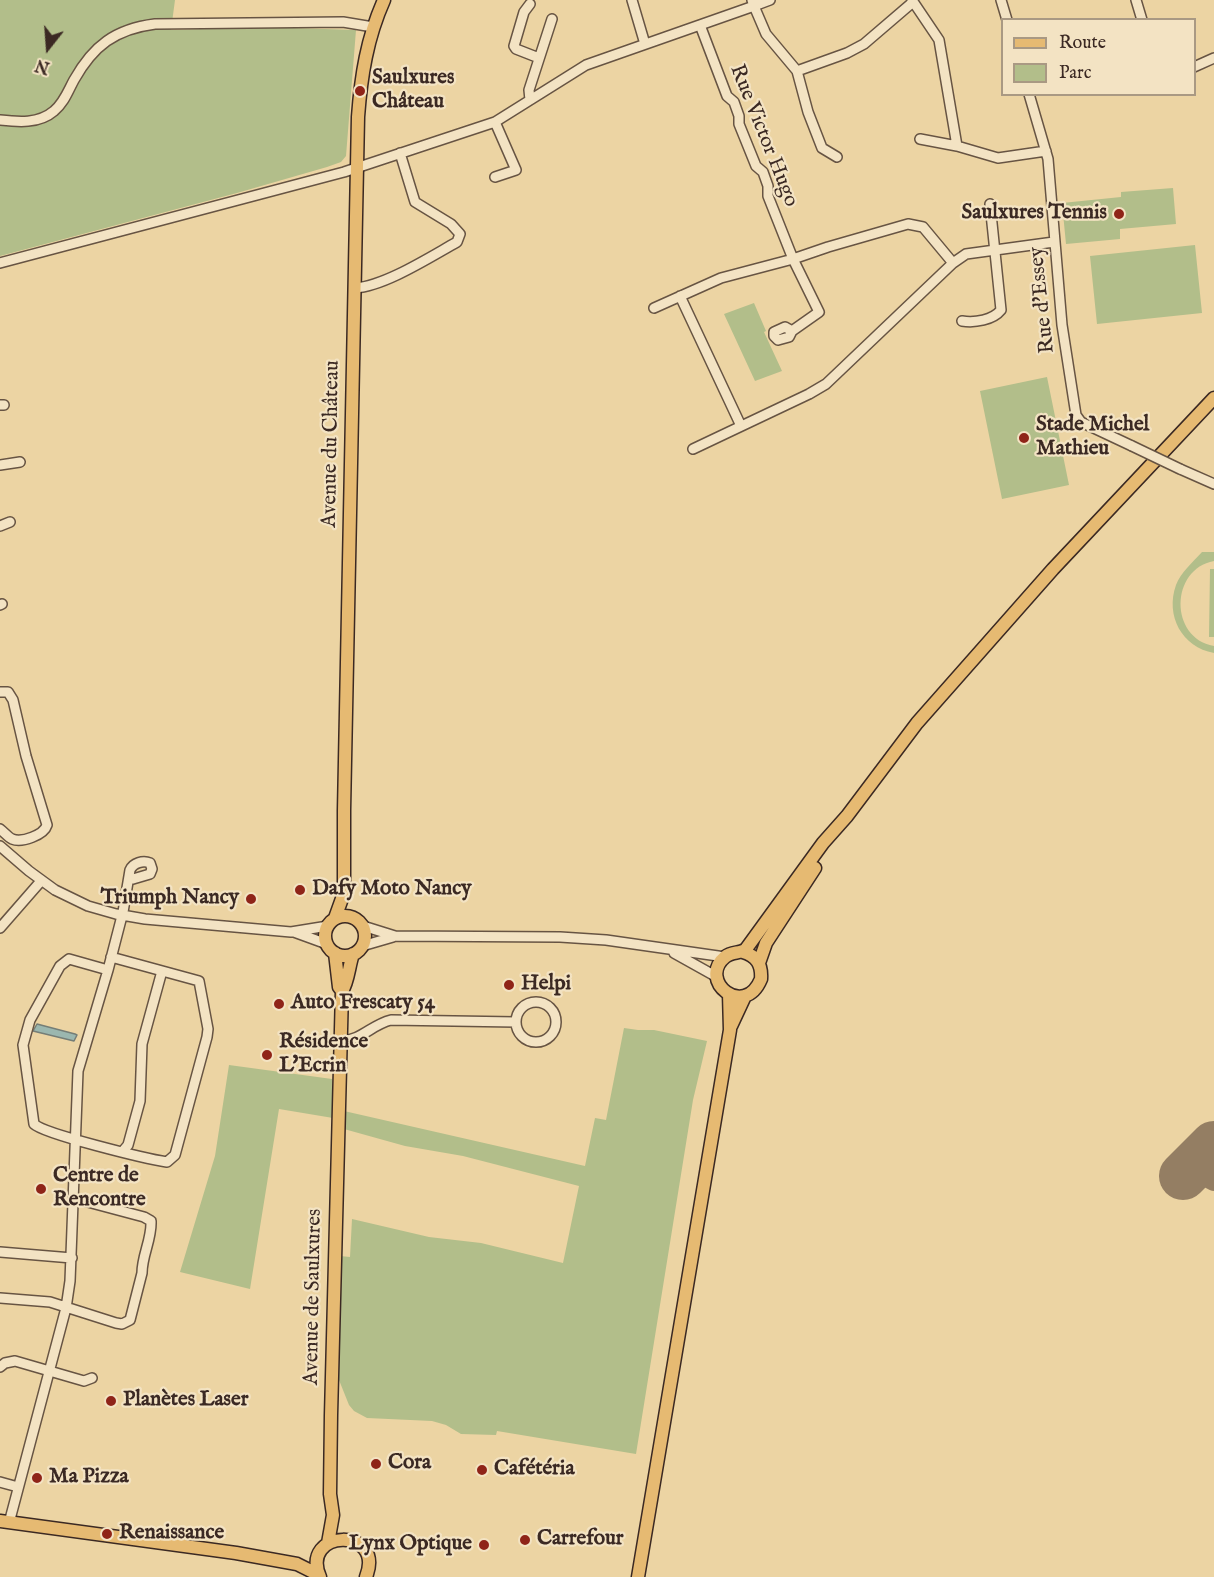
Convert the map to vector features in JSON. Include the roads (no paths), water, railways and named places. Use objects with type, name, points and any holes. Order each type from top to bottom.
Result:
[{"type":"main road","name":"Avenue du Château","points":[[332,922],[344,892],[360,91],[373,27],[384,0]]},
{"type":"main road","points":[[743,952],[758,936],[823,843],[847,816],[917,723],[1000,627],[1214,398]]},
{"type":"main road","points":[[730,1030],[746,996],[753,992],[761,979],[759,963],[766,943],[847,816]]},
{"type":"main road","name":"Avenue du Château","points":[[344,892],[359,922]]},
{"type":"main road","points":[[341,1041],[342,991],[339,987],[331,949],[325,938],[332,922],[342,916],[359,922],[365,934],[348,969],[346,987],[342,991]]},
{"type":"main road","points":[[331,949],[341,956],[358,950]]},
{"type":"main road","points":[[746,996],[729,994],[719,984],[717,970],[725,957],[737,952],[743,952],[755,958],[759,963]]},
{"type":"main road","points":[[638,1577],[730,1030],[729,994]]},
{"type":"main road","name":"Avenue de Saulxures","points":[[333,1515],[330,1494],[331,1415],[341,1041]]},
{"type":"main road","points":[[333,1515],[348,1539]]},
{"type":"main road","points":[[320,1576],[317,1564],[320,1553],[328,1543],[333,1515]]},
{"type":"main road","points":[[5,1522],[151,1549],[202,1556],[251,1557]]},
{"type":"main road","points":[[51,1529],[107,1534],[236,1553],[297,1564],[320,1576]]},
{"type":"main road","points":[[328,1543],[338,1539],[348,1539],[358,1543],[367,1555],[369,1569],[366,1577]]},
{"type":"main road","points":[[151,1549],[162,1545],[185,1548],[191,1546]]},
{"type":"main road","points":[[297,1564],[320,1553]]},
{"type":"street","points":[[632,0],[645,44]]},
{"type":"street","points":[[2,262],[358,167],[495,122],[586,65],[700,25],[753,3],[770,0]]},
{"type":"street","points":[[1001,0],[1006,18]]},
{"type":"street","points":[[1136,0],[1141,18]]},
{"type":"street","points":[[797,70],[847,53],[864,44],[913,1],[939,40],[957,146]]},
{"type":"street","points":[[753,3],[766,34],[797,70],[808,112],[822,148],[837,157]]},
{"type":"street","points":[[530,4],[524,12],[513,46],[539,58]]},
{"type":"street","points":[[530,100],[529,90],[552,19]]},
{"type":"street","points":[[0,120],[30,121],[54,111],[90,56],[113,36],[130,28],[154,24],[343,22],[373,27]]},
{"type":"street","name":"Rue Victor Hugo","points":[[700,25],[727,96],[734,102],[740,116],[739,124],[756,166],[763,172],[768,186],[768,196],[794,260],[819,312],[792,331]]},
{"type":"street","points":[[1196,66],[1214,58]]},
{"type":"street","name":"Rue d'Essey","points":[[1030,96],[1046,150],[1062,325],[1076,415],[1088,426],[1214,484]]},
{"type":"street","points":[[495,122],[516,170],[495,177]]},
{"type":"street","points":[[920,139],[957,146],[998,158],[1046,150]]},
{"type":"street","points":[[355,288],[368,286],[419,263],[457,242],[460,234],[451,224],[415,202],[400,153]]},
{"type":"street","points":[[962,321],[972,322],[996,316],[1001,309],[990,204]]},
{"type":"street","points":[[654,308],[721,278],[794,260],[828,247],[908,224],[923,227],[953,263]]},
{"type":"street","points":[[693,449],[826,384],[953,263],[966,254],[1054,242]]},
{"type":"street","points":[[680,296],[741,426]]},
{"type":"street","points":[[0,465],[20,462]]},
{"type":"street","points":[[0,526],[10,522]]},
{"type":"street","points":[[0,692],[10,693],[13,700],[47,825],[40,834],[18,840],[11,839],[0,829]]},
{"type":"street","points":[[0,846],[41,880],[82,903],[122,916],[291,932],[331,949]]},
{"type":"street","points":[[5,1522],[18,1487],[66,1308],[72,1258],[78,1071],[108,970],[129,878]]},
{"type":"street","points":[[0,928],[41,880]]},
{"type":"street","points":[[291,932],[332,922]]},
{"type":"street","points":[[359,922],[395,936],[560,937],[606,940],[725,957]]},
{"type":"street","points":[[358,950],[395,936]]},
{"type":"street","points":[[669,950],[717,977]]},
{"type":"street","points":[[108,970],[66,960],[60,966],[30,1020],[25,1035],[24,1056],[34,1124],[44,1131],[75,1140],[167,1162],[175,1155],[207,1037],[208,1029],[199,981],[111,957]]},
{"type":"street","points":[[123,1151],[128,1145],[140,1101],[142,1044],[162,971]]},
{"type":"street","points":[[532,1002],[548,1006],[556,1020],[552,1035],[537,1042],[527,1040],[522,1036],[516,1022],[519,1012],[532,1002]]},
{"type":"street","points":[[341,1041],[357,1038],[382,1022],[391,1020],[516,1022]]},
{"type":"street","points":[[0,1298],[50,1302],[116,1323],[122,1324],[130,1320],[142,1273],[151,1221],[144,1216],[84,1200],[73,1201]]},
{"type":"street","points":[[0,1251],[72,1258]]},
{"type":"street","points":[[0,1367],[5,1363],[15,1361],[84,1381],[92,1378]]},
{"type":"street","points":[[0,1482],[18,1487]]},
{"type":"water","points":[[37,1024],[77,1035],[74,1041],[33,1031]]},
{"type":"place","name":"Saulxures Château","points":[[360,91]]},
{"type":"place","name":"Saulxures Tennis","points":[[1119,214]]},
{"type":"place","name":"Stade Michel Mathieu","points":[[1024,438]]},
{"type":"place","name":"Dafy Moto Nancy","points":[[300,890]]},
{"type":"place","name":"Triumph Nancy","points":[[251,899]]},
{"type":"place","name":"Helpi","points":[[509,985]]},
{"type":"place","name":"Auto Frescaty 54","points":[[279,1004]]},
{"type":"place","name":"Résidence L'Ecrin","points":[[267,1055]]},
{"type":"place","name":"Centre de Rencontre","points":[[41,1189]]},
{"type":"place","name":"Planètes Laser","points":[[111,1401]]},
{"type":"place","name":"Cora","points":[[376,1464]]},
{"type":"place","name":"Cafétéria","points":[[482,1470]]},
{"type":"place","name":"Ma Pizza","points":[[37,1478]]},
{"type":"place","name":"Renaissance","points":[[107,1534]]},
{"type":"place","name":"Carrefour","points":[[525,1540]]},
{"type":"place","name":"Lynx Optique","points":[[484,1545]]}]
